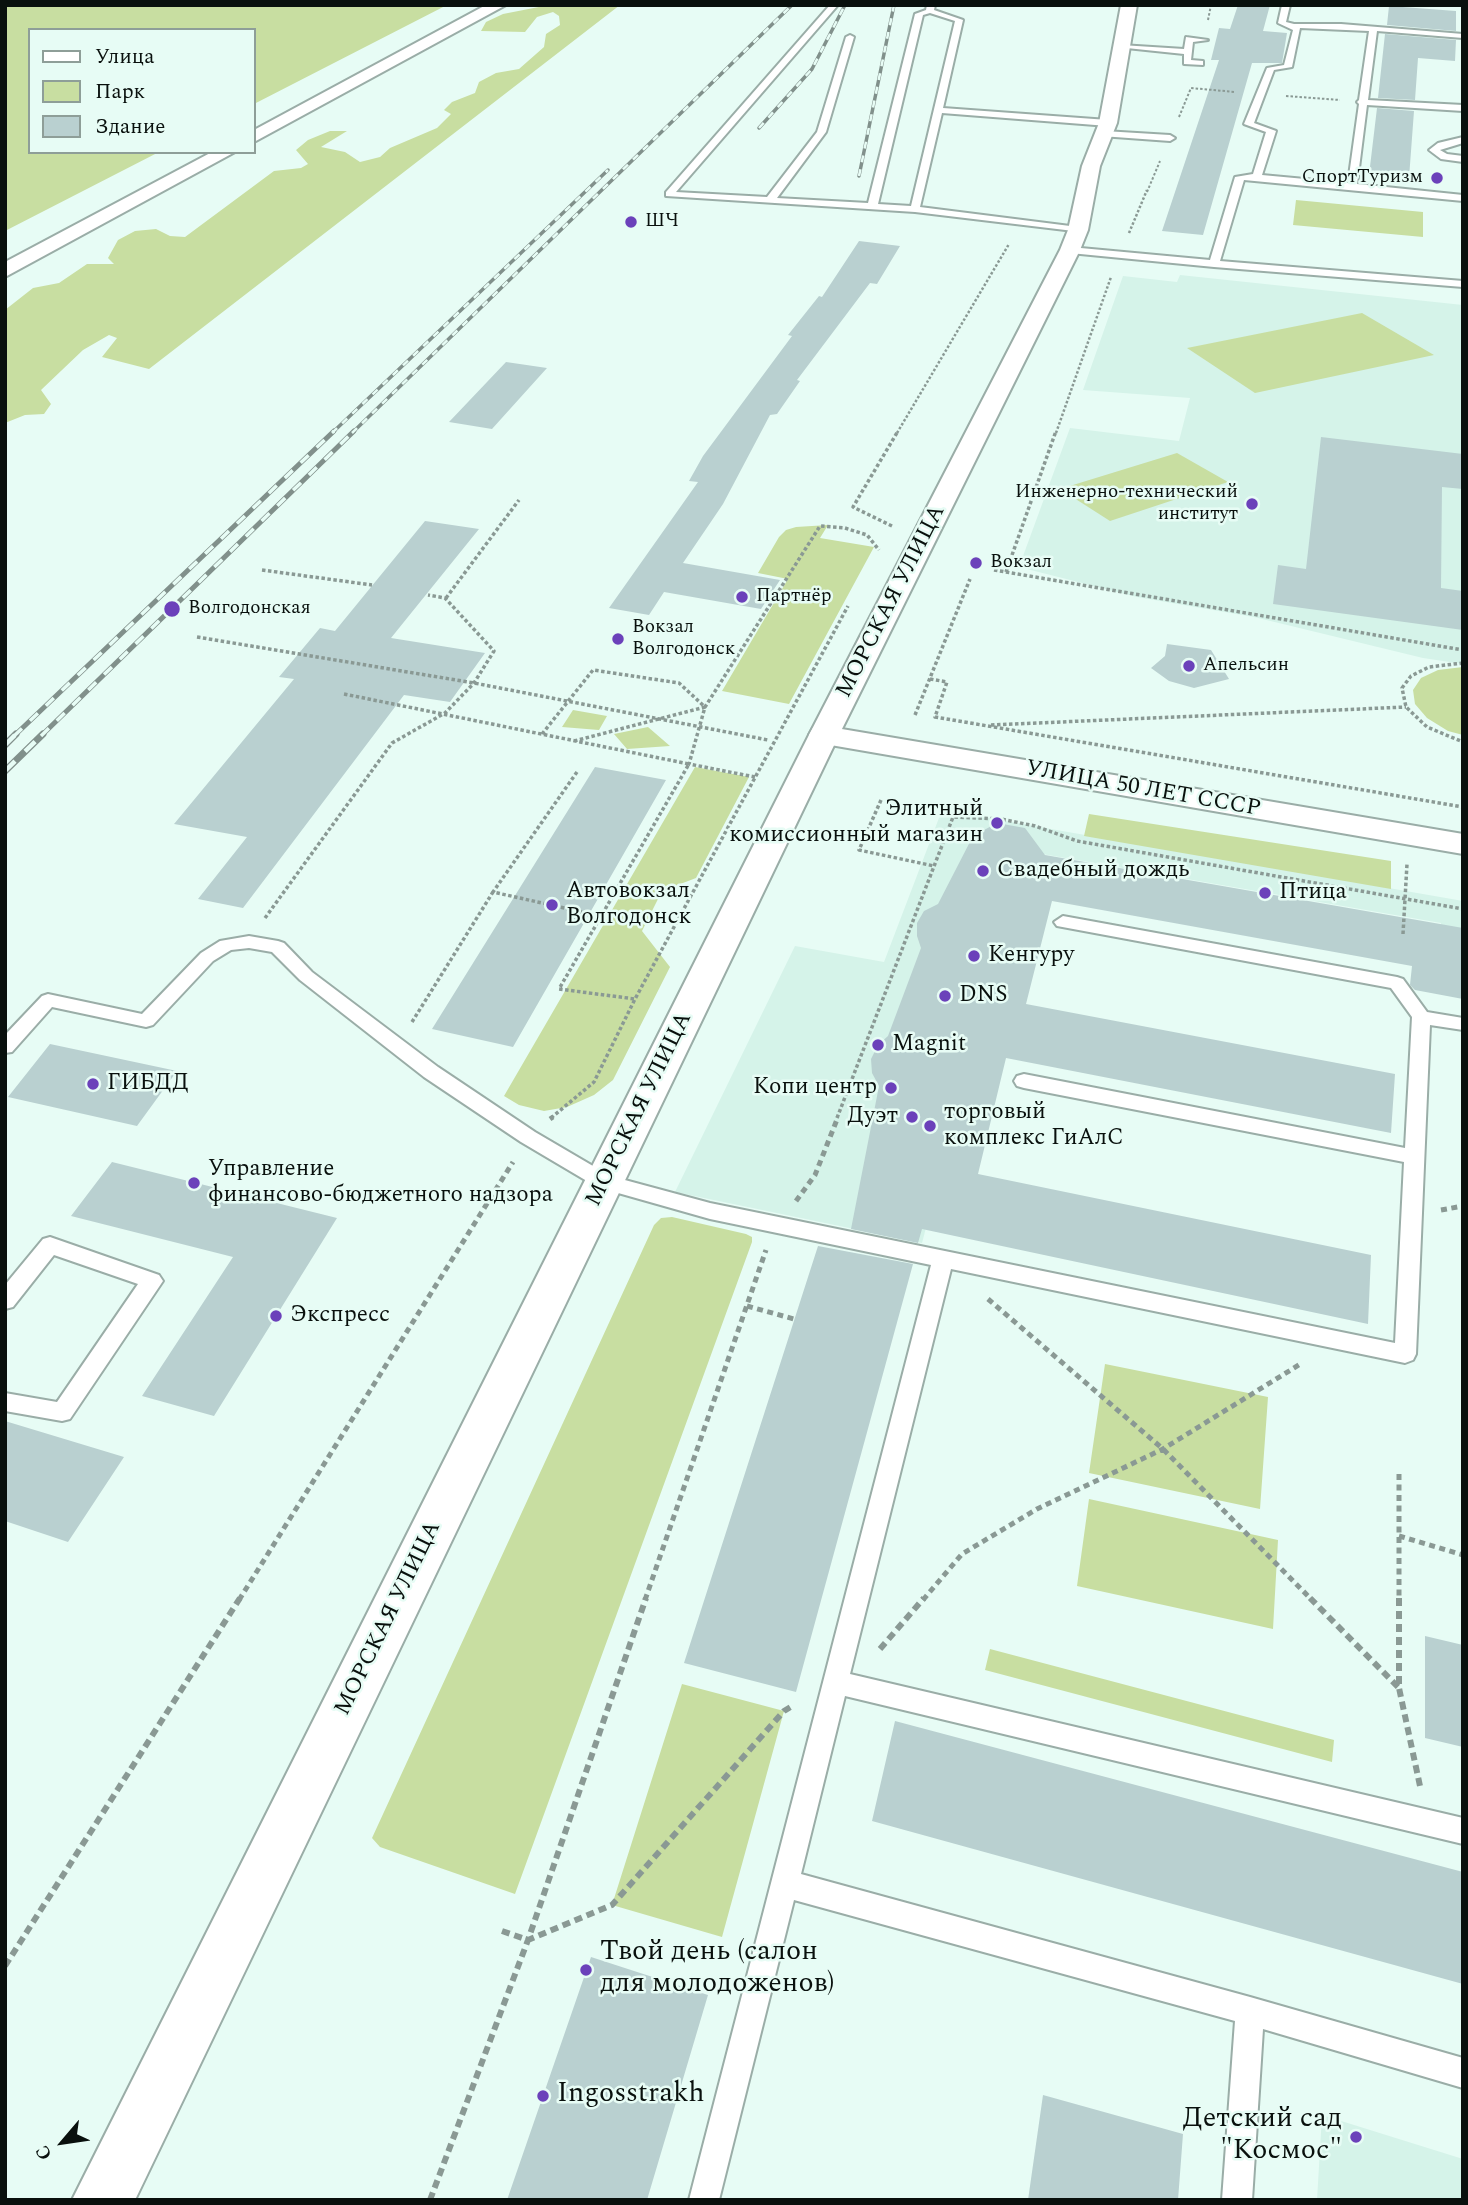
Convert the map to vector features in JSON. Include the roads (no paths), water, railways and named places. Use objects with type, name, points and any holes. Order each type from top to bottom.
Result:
[{"type":"main road","points":[[256,117],[466,5]]},
{"type":"main road","points":[[256,136],[498,5]]},
{"type":"main road","name":"МОРСКАЯ УЛИЦА","points":[[103,2200],[824,735],[1074,240],[1091,166],[1106,128],[1129,5]]},
{"type":"main road","points":[[5,250],[185,154]]},
{"type":"main road","points":[[5,271],[222,154]]},
{"type":"main road","name":"УЛИЦА 50 ЛЕТ СССР","points":[[824,735],[1463,844]]},
{"type":"lane","points":[[834,5],[669,194],[915,209],[1026,223],[1119,254],[1463,285]]},
{"type":"lane","points":[[1286,5],[1282,23],[1294,26],[1463,36]]},
{"type":"lane","points":[[873,207],[919,14],[931,8],[959,20],[915,209]]},
{"type":"lane","points":[[1257,177],[1271,131],[1249,124],[1271,68],[1288,67],[1297,30],[1294,26]]},
{"type":"lane","points":[[1352,187],[1373,29]]},
{"type":"lane","points":[[771,200],[821,132],[850,37]]},
{"type":"lane","points":[[1200,63],[1186,62],[1189,39],[1204,40]]},
{"type":"lane","points":[[1121,47],[1188,52]]},
{"type":"lane","points":[[1362,102],[1463,108]]},
{"type":"lane","points":[[938,110],[1106,128],[1170,138]]},
{"type":"lane","points":[[1463,140],[1441,145],[1434,150],[1444,156],[1463,159]]},
{"type":"lane","points":[[1214,264],[1240,177],[1463,198]]},
{"type":"lane","points":[[5,1047],[48,1000],[146,1021],[207,957],[226,945],[249,942],[278,947],[306,976],[431,1072],[528,1137],[604,1182],[710,1212],[1405,1354],[1421,1017],[1397,983],[1063,922]]},
{"type":"lane","points":[[1421,1017],[1463,1024]]},
{"type":"lane","points":[[1024,1081],[1416,1157]]},
{"type":"lane","points":[[5,1301],[50,1245],[152,1281],[62,1412],[5,1402]]},
{"type":"lane","points":[[704,2200],[943,1260]]},
{"type":"lane","points":[[835,1682],[1463,1831]]},
{"type":"lane","points":[[783,1883],[1250,2011],[1463,2073]]},
{"type":"lane","points":[[1237,2200],[1250,2011]]},
{"type":"railway","points":[[352,433],[792,5]]},
{"type":"railway","points":[[759,128],[812,69],[845,5]]},
{"type":"railway","points":[[859,176],[894,5]]},
{"type":"railway","points":[[332,433],[608,170]]},
{"type":"railway","points":[[14,736],[334,431]]},
{"type":"railway","points":[[41,736],[354,431]]},
{"type":"railway","points":[[5,771],[43,734]]},
{"type":"railway","points":[[5,745],[14,736]]},
{"type":"place","name":"СпортТуризм","points":[[1437,178]]},
{"type":"place","name":"ШЧ","points":[[631,222]]},
{"type":"place","name":"Инженерно-технический институт","points":[[1252,504]]},
{"type":"place","name":"Вокзал","points":[[976,563]]},
{"type":"place","name":"Партнёр","points":[[742,597]]},
{"type":"place","name":"Волгодонская","points":[[172,609]]},
{"type":"place","name":"Вокзал Волгодонск","points":[[618,639]]},
{"type":"place","name":"Апельсин","points":[[1189,666]]},
{"type":"place","name":"Элитный комиссионный магазин","points":[[997,823]]},
{"type":"place","name":"Свадебный дождь","points":[[983,871]]},
{"type":"place","name":"Птица","points":[[1265,893]]},
{"type":"place","name":"Автовокзал Волгодонск","points":[[552,905]]},
{"type":"place","name":"Кенгуру","points":[[974,956]]},
{"type":"place","name":"DNS","points":[[945,996]]},
{"type":"place","name":"Magnit","points":[[878,1045]]},
{"type":"place","name":"ГИБДД","points":[[93,1084]]},
{"type":"place","name":"Копи центр","points":[[891,1088]]},
{"type":"place","name":"Дуэт","points":[[912,1117]]},
{"type":"place","name":"торговый комплекс ГиАлС","points":[[930,1126]]},
{"type":"place","name":"Управление финансово-бюджетного надзора","points":[[194,1183]]},
{"type":"place","name":"Экспресс","points":[[276,1316]]},
{"type":"place","name":"Твой день (салон для молодоженов)","points":[[586,1970]]},
{"type":"place","name":"Ingosstrakh","points":[[543,2096]]},
{"type":"place","name":"Детский сад \"Космос\"","points":[[1356,2137]]}]
